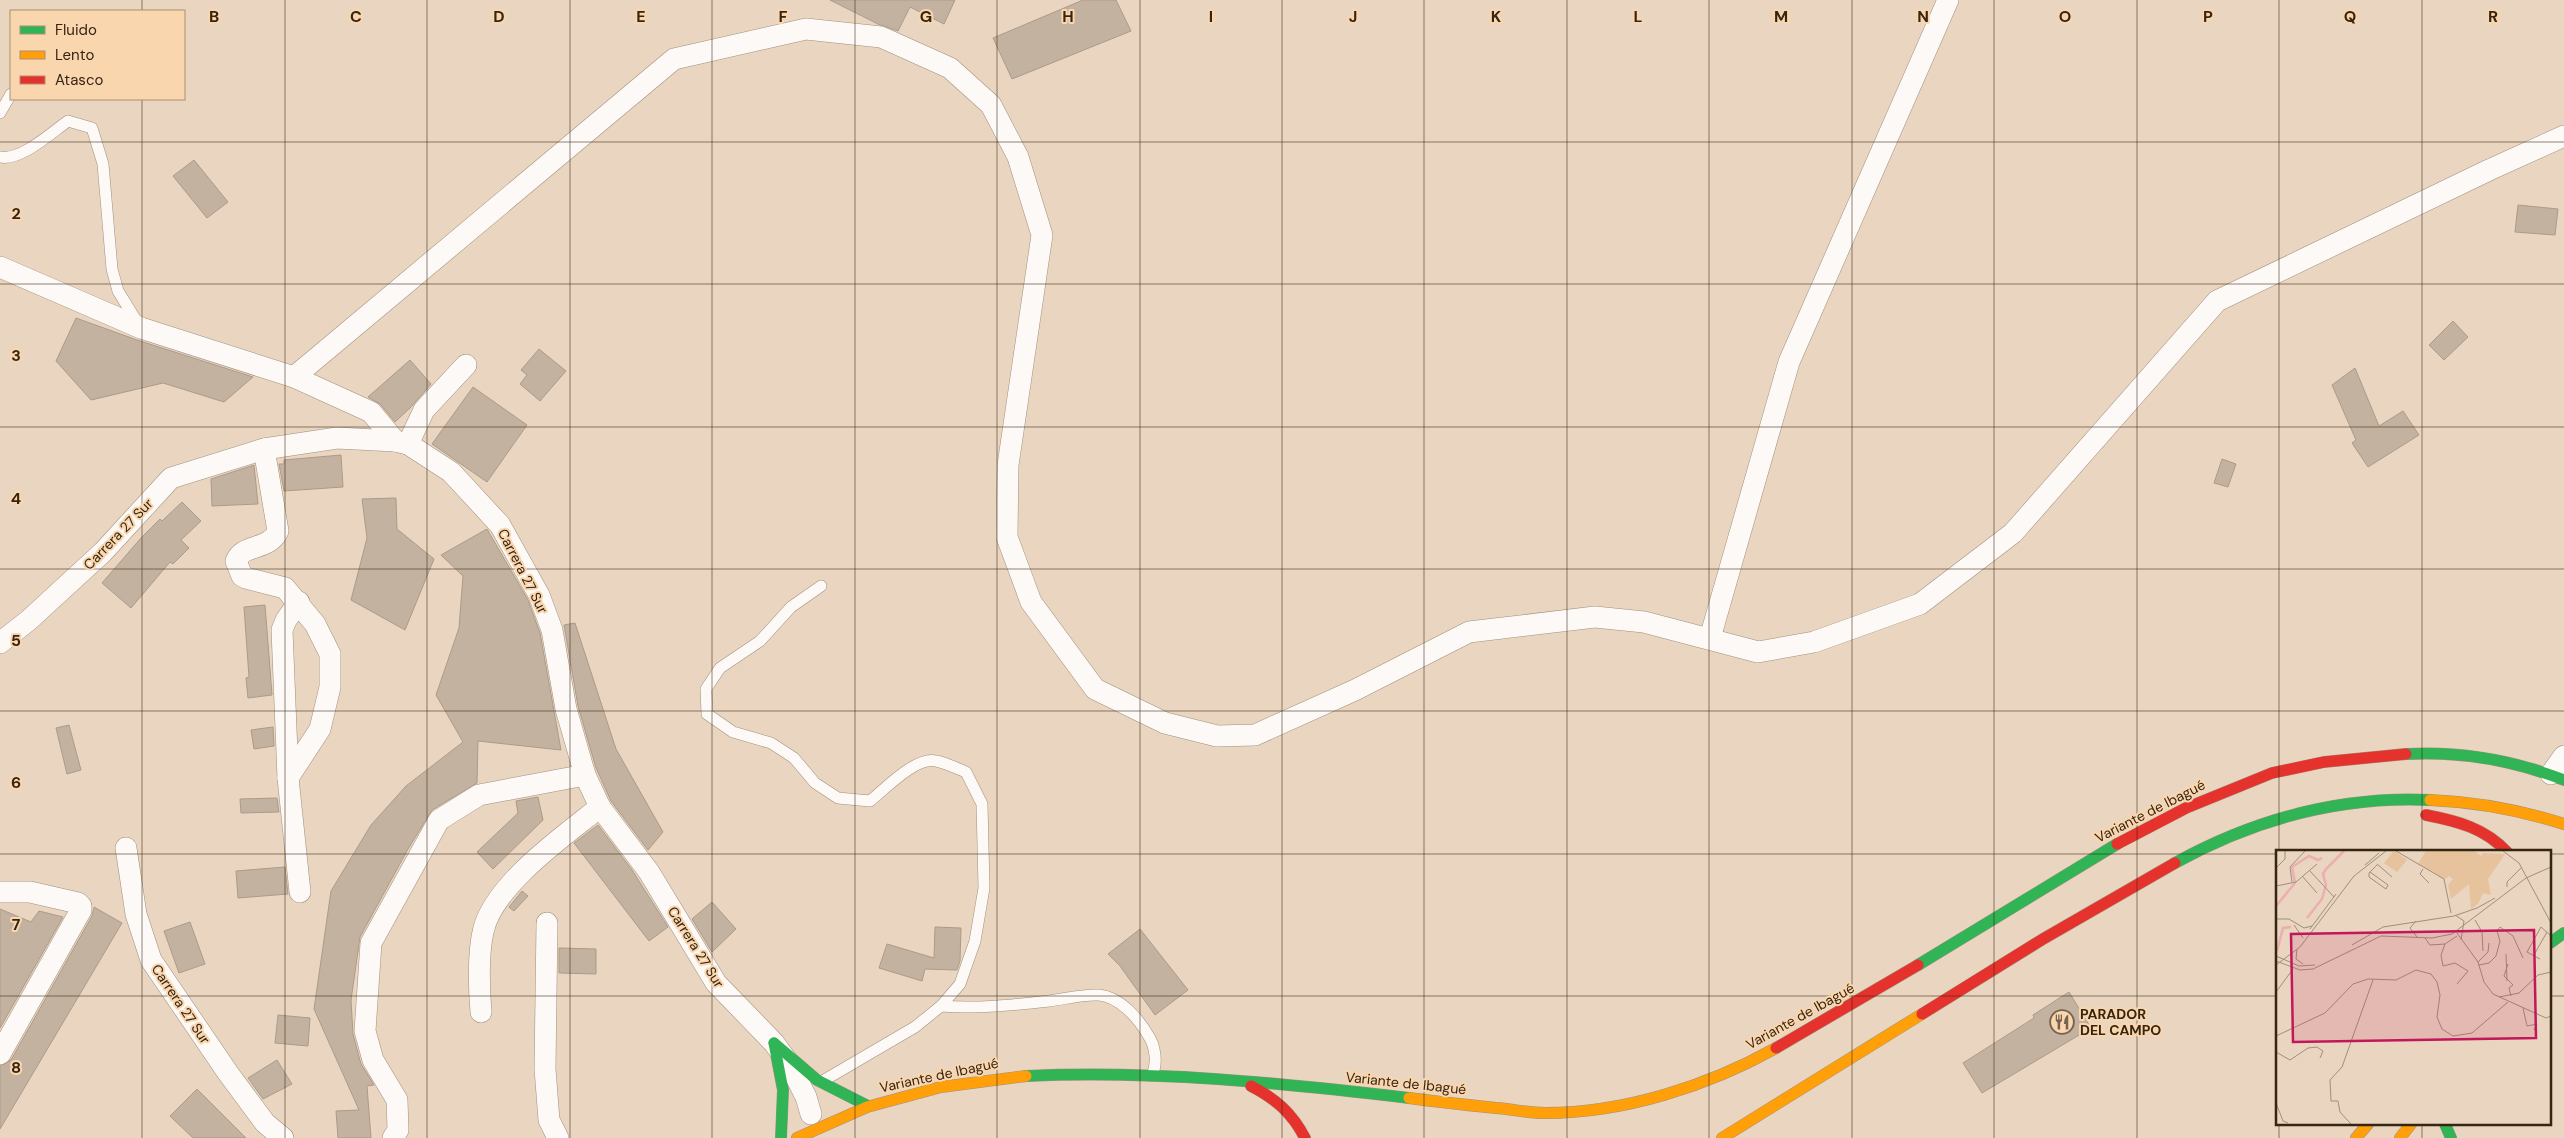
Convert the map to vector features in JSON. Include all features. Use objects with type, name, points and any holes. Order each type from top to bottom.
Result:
[{"type":"main road","name":"Variante de Ibagué","points":[[797,1138],[828,1121],[868,1106],[951,1085],[1014,1075],[1152,1075],[1225,1079],[1544,1113],[1617,1105],[1689,1086],[1770,1052],[1895,979],[2114,844],[2194,803],[2277,771],[2334,761],[2393,754],[2430,753],[2478,755],[2558,777]]},
{"type":"main road","points":[[1722,1138],[2027,948],[2188,854],[2236,833],[2312,810],[2351,803],[2420,799],[2488,805],[2564,824]]},
{"type":"main road","points":[[2351,803],[2470,824],[2491,835],[2506,850]]},
{"type":"main road","points":[[2552,946],[2562,935]]},
{"type":"main road","points":[[774,1043],[795,1065],[820,1083],[843,1096],[868,1106]]},
{"type":"main road","points":[[774,1043],[785,1095],[781,1138]]},
{"type":"main road","points":[[1225,1079],[1247,1084],[1274,1097],[1296,1119],[1306,1138]]},
{"type":"main road","points":[[2356,1138],[2366,1126]]},
{"type":"main road","points":[[2400,1138],[2409,1126]]},
{"type":"main road","points":[[2446,1126],[2451,1138]]},
{"type":"street","points":[[1710,638],[1789,362],[1948,0]]},
{"type":"street","points":[[294,377],[674,59],[806,29],[881,37],[950,68],[991,105],[1018,157],[1042,235],[1008,465],[1007,537],[1031,602],[1095,689],[1165,723],[1217,736],[1255,735],[1355,690],[1469,632],[1594,617],[1644,622],[1758,652],[1814,642],[1920,604],[2013,533],[2217,301],[2489,170],[2564,136]]},
{"type":"street","points":[[0,267],[141,328],[294,377],[371,412],[402,442],[424,410],[466,365]]},
{"type":"street","name":"Carrera 27 Sur","points":[[0,643],[29,620],[103,552],[171,478],[264,449],[337,438],[402,442],[451,472],[500,525],[539,595],[552,630],[566,709],[585,775],[600,807],[654,880],[716,983],[774,1043],[804,1093],[811,1114]]},
{"type":"street","points":[[264,449],[278,531],[272,541],[240,553],[236,561],[242,576],[285,588],[299,602],[315,624],[330,654],[330,687],[320,729],[288,778]]},
{"type":"street","points":[[299,602],[286,620],[282,630],[288,778],[300,892]]},
{"type":"street","points":[[2558,777],[2564,756]]},
{"type":"street","points":[[393,1138],[398,1130],[397,1100],[373,1060],[365,1031],[371,943],[439,820],[479,796],[585,775]]},
{"type":"street","points":[[481,1012],[482,932],[491,910],[528,866],[600,807]]},
{"type":"street","name":"Carrera 27 Sur","points":[[126,848],[136,914],[150,960],[265,1123],[282,1138]]},
{"type":"street","points":[[0,892],[30,892],[78,903],[81,906],[81,910],[0,1054]]},
{"type":"street","points":[[547,923],[545,1069],[549,1120],[558,1138]]},
{"type":"lane","points":[[0,113],[10,96]]},
{"type":"lane","points":[[0,157],[18,156],[68,121],[92,128],[103,164],[112,270],[118,291],[141,328]]},
{"type":"lane","points":[[820,1083],[915,1027],[941,1006],[960,984],[975,941],[984,888],[982,804],[966,772],[934,760],[907,768],[896,781],[870,801],[838,798],[815,783],[794,758],[771,743],[733,732],[707,714],[706,689],[720,668],[760,641],[791,607],[821,586]]},
{"type":"lane","points":[[941,1006],[966,1008],[1000,1006],[1100,995],[1119,1003],[1139,1020],[1153,1041],[1156,1068],[1152,1075]]},
{"type":"building","points":[[830,0],[955,0],[944,24],[910,7],[898,31],[878,24]]},
{"type":"building","points":[[1083,0],[1116,0],[1131,31],[1012,79],[993,38]]},
{"type":"building","points":[[194,160],[228,202],[207,218],[173,176]]},
{"type":"building","points":[[2518,205],[2558,209],[2555,235],[2515,232]]},
{"type":"building","points":[[76,318],[137,340],[253,377],[224,402],[163,383],[91,400],[56,361]]},
{"type":"building","points":[[2453,321],[2468,337],[2444,360],[2429,345]]},
{"type":"building","points":[[539,349],[566,371],[540,401],[520,384],[527,375],[521,370]]},
{"type":"building","points":[[410,360],[431,384],[395,422],[380,404],[368,397]]},
{"type":"building","points":[[2355,368],[2379,426],[2403,411],[2419,435],[2368,467],[2352,443],[2356,440],[2332,385]]},
{"type":"building","points":[[473,387],[527,425],[487,482],[432,444]]},
{"type":"building","points":[[341,455],[343,487],[284,491],[279,464],[284,464],[284,460]]},
{"type":"building","points":[[2222,459],[2236,464],[2228,487],[2214,483]]},
{"type":"building","points":[[254,465],[258,504],[212,506],[211,479]]},
{"type":"building","points":[[396,498],[397,529],[434,559],[405,630],[351,600],[367,538],[362,499]]},
{"type":"building","points":[[182,502],[201,521],[181,540],[189,548],[173,564],[170,562],[131,608],[102,583],[141,538],[160,519],[162,521]]},
{"type":"building","points":[[487,529],[528,600],[540,633],[561,750],[478,741],[477,783],[432,810],[408,849],[360,937],[351,1000],[353,1034],[361,1064],[374,1085],[367,1086],[371,1138],[338,1138],[336,1111],[359,1110],[314,1009],[331,891],[371,825],[406,786],[463,742],[436,695],[459,628],[463,576],[441,555]]},
{"type":"building","points":[[265,605],[272,695],[248,698],[246,678],[249,677],[244,607]]},
{"type":"building","points":[[575,623],[616,749],[663,832],[648,850],[611,801],[596,768],[578,706],[564,625]]},
{"type":"building","points":[[69,725],[81,770],[67,774],[56,728]]},
{"type":"building","points":[[273,727],[274,746],[254,749],[251,730]]},
{"type":"building","points":[[538,797],[543,820],[493,869],[477,852],[518,813],[516,801]]},
{"type":"building","points":[[277,798],[279,812],[241,813],[240,799]]},
{"type":"building","points":[[598,825],[632,870],[668,927],[649,941],[574,843]]},
{"type":"building","points":[[285,867],[288,894],[238,898],[236,871]]},
{"type":"building","points":[[522,891],[528,896],[514,911],[509,907]]},
{"type":"building","points":[[712,902],[736,929],[712,952],[692,919]]},
{"type":"building","points":[[94,907],[122,923],[0,1129],[0,1066],[11,1060],[92,916]]},
{"type":"building","points":[[0,909],[31,922],[39,911],[63,917],[0,1028]]},
{"type":"building","points":[[190,922],[205,964],[179,973],[164,931]]},
{"type":"building","points":[[935,927],[961,928],[960,961],[957,970],[925,969],[922,981],[879,968],[887,944],[934,958]]},
{"type":"building","points":[[1140,929],[1188,990],[1155,1015],[1120,966],[1108,954]]},
{"type":"building","points":[[559,948],[596,949],[596,974],[559,973]]},
{"type":"building","points":[[2069,992],[2091,1028],[1982,1093],[1963,1063],[2034,1018],[2033,1015]]},
{"type":"building","points":[[278,1015],[310,1018],[308,1046],[275,1043]]},
{"type":"building","points":[[277,1060],[292,1084],[263,1099],[248,1078]]},
{"type":"building","points":[[197,1089],[246,1138],[193,1138],[170,1116]]},
{"type":"traffic: fast","points":[[2406,754],[2447,754],[2487,758],[2526,767],[2564,780]]},
{"type":"traffic: fast","points":[[2175,863],[2235,834],[2298,814],[2363,802],[2430,800]]},
{"type":"traffic: fast","points":[[1918,965],[2117,844]]},
{"type":"traffic: fast","points":[[2552,942],[2564,933]]},
{"type":"traffic: fast","points":[[774,1043],[817,1080],[868,1106]]},
{"type":"traffic: fast","points":[[774,1043],[783,1090],[781,1138]]},
{"type":"traffic: fast","points":[[1026,1076],[1170,1076],[1313,1087],[1409,1098]]},
{"type":"traffic: fast","points":[[2446,1126],[2451,1138]]},
{"type":"traffic: slow","points":[[2430,800],[2498,808],[2564,824]]},
{"type":"traffic: slow","points":[[1722,1138],[1922,1014]]},
{"type":"traffic: slow","points":[[1409,1098],[1539,1113],[1575,1112],[1605,1108],[1665,1095],[1694,1085],[1750,1062],[1776,1048]]},
{"type":"traffic: slow","points":[[797,1138],[867,1107],[941,1087],[1026,1076]]},
{"type":"traffic: slow","points":[[2356,1138],[2366,1126]]},
{"type":"traffic: slow","points":[[2400,1138],[2409,1126]]},
{"type":"traffic: jam","points":[[2117,844],[2186,808],[2272,773],[2324,762],[2406,754]]},
{"type":"traffic: jam","points":[[2426,815],[2449,820],[2480,831],[2505,850]]},
{"type":"traffic: jam","points":[[1922,1014],[2043,939],[2175,863]]},
{"type":"traffic: jam","points":[[1776,1048],[1918,965]]},
{"type":"traffic: jam","points":[[1251,1086],[1268,1096],[1289,1114],[1305,1138]]},
{"type":"place","name":"PARADOR DEL CAMPO","points":[[2062,1022]]}]
